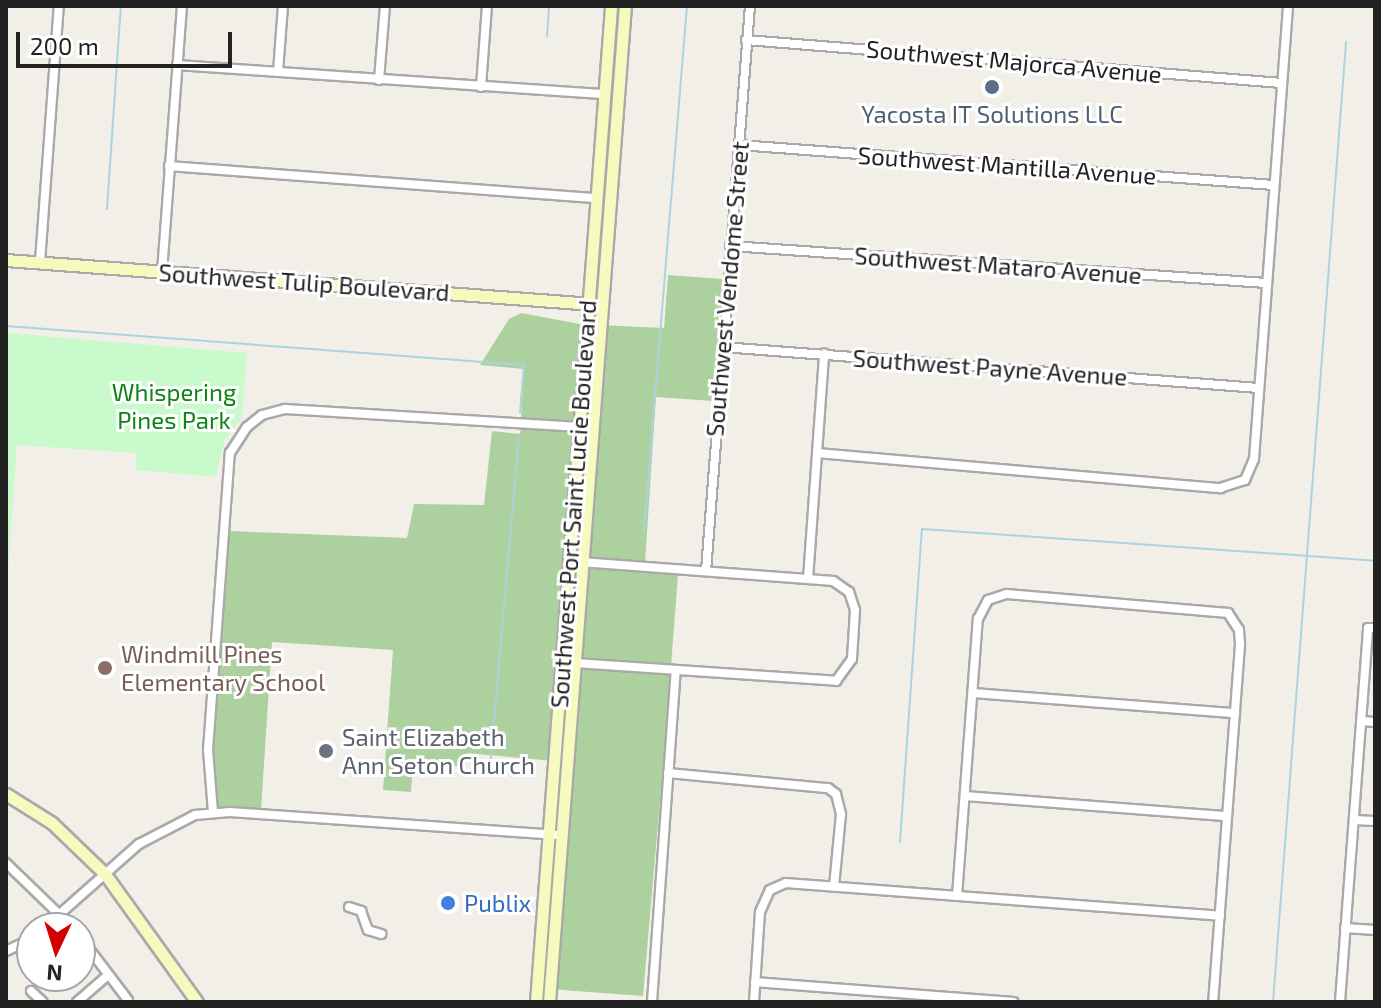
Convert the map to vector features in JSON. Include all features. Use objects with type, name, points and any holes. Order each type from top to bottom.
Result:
[{"type":"main road","name":"Southwest Port Saint Lucie Boulevard","points":[[549,1002],[575,663],[580,427],[611,6]]},
{"type":"main road","name":"Southwest Port Saint Lucie Boulevard","points":[[536,1002],[548,834],[601,304],[625,6]]},
{"type":"main road","name":"Southwest Tulip Boulevard","points":[[6,260],[601,304]]},
{"type":"main road","points":[[6,794],[52,823],[105,874],[197,1002]]},
{"type":"street","points":[[40,262],[59,6]]},
{"type":"street","points":[[162,272],[182,6]]},
{"type":"street","points":[[278,72],[283,6]]},
{"type":"street","points":[[379,80],[385,6]]},
{"type":"street","points":[[481,87],[487,6]]},
{"type":"street","name":"Southwest Vendome Street","points":[[706,571],[750,6]]},
{"type":"street","points":[[817,453],[1220,488],[1240,484],[1252,469],[1288,6]]},
{"type":"street","name":"Southwest Majorca Avenue","points":[[746,40],[1282,83]]},
{"type":"street","points":[[177,65],[605,94]]},
{"type":"street","name":"Southwest Mantilla Avenue","points":[[739,145],[1274,185]]},
{"type":"street","points":[[169,166],[596,198]]},
{"type":"street","name":"Southwest Mataro Avenue","points":[[730,246],[1266,283]]},
{"type":"street","name":"Southwest Payne Avenue","points":[[722,347],[1258,388]]},
{"type":"street","points":[[808,579],[824,354]]},
{"type":"street","points":[[213,812],[208,750],[230,453],[247,427],[262,415],[285,409],[580,427]]},
{"type":"street","points":[[575,663],[825,683],[843,677],[852,659],[855,610],[842,585],[808,579],[576,562]]},
{"type":"street","points":[[957,896],[978,619],[988,600],[1022,595],[1217,610],[1234,619],[1240,645],[1213,1002]]},
{"type":"street","points":[[1340,1002],[1361,721],[1372,628]]},
{"type":"street","points":[[652,1002],[676,671]]},
{"type":"street","points":[[973,693],[1235,713]]},
{"type":"street","points":[[1361,721],[1375,722]]},
{"type":"street","points":[[668,773],[828,788],[840,804],[834,887]]},
{"type":"street","points":[[965,796],[1227,816]]},
{"type":"street","points":[[6,863],[61,912],[161,828],[213,812],[561,835]]},
{"type":"street","points":[[1354,820],[1375,821]]},
{"type":"street","points":[[754,1002],[760,912],[770,890],[786,883],[1220,916]]},
{"type":"street","points":[[349,907],[361,911],[368,930],[381,934]]},
{"type":"street","points":[[1345,928],[1375,930]]},
{"type":"street","points":[[96,960],[128,1000]]},
{"type":"street","points":[[77,1002],[107,976]]},
{"type":"street","points":[[755,982],[1013,1002]]},
{"type":"green space","points":[[668,275],[723,279],[713,401],[656,397],[645,563],[580,559],[598,325],[664,328]]},
{"type":"green space","points":[[521,313],[585,325],[583,424],[521,419],[524,369],[480,365],[509,319]]},
{"type":"green space","name":"Whispering Pines Park","points":[[6,333],[247,353],[242,418],[225,438],[216,477],[136,470],[136,453],[17,445],[6,600]]},
{"type":"green space","points":[[521,428],[582,432],[553,761],[467,753],[465,767],[413,763],[411,792],[383,790],[393,650],[272,642],[261,810],[217,808],[212,751],[228,531],[407,538],[414,504],[484,505],[492,431],[520,434]]},
{"type":"green space","points":[[580,567],[678,574],[671,666],[573,658]]},
{"type":"green space","points":[[572,667],[671,674],[643,996],[549,989]]},
{"type":"waterway","points":[[107,209],[121,6]]},
{"type":"waterway","points":[[547,36],[549,6]]},
{"type":"waterway","points":[[644,530],[687,6]]},
{"type":"waterway","points":[[1273,1002],[1346,42]]},
{"type":"waterway","points":[[6,326],[524,365],[520,413]]},
{"type":"waterway","points":[[490,767],[519,437]]},
{"type":"waterway","points":[[900,842],[922,529],[1375,561]]},
{"type":"place","name":"Yacosta IT Solutions LLC","points":[[992,87]]},
{"type":"place","name":"Windmill Pines Elementary School","points":[[105,668]]},
{"type":"place","name":"Saint Elizabeth Ann Seton Church","points":[[326,751]]},
{"type":"place","name":"Publix","points":[[448,903]]}]
